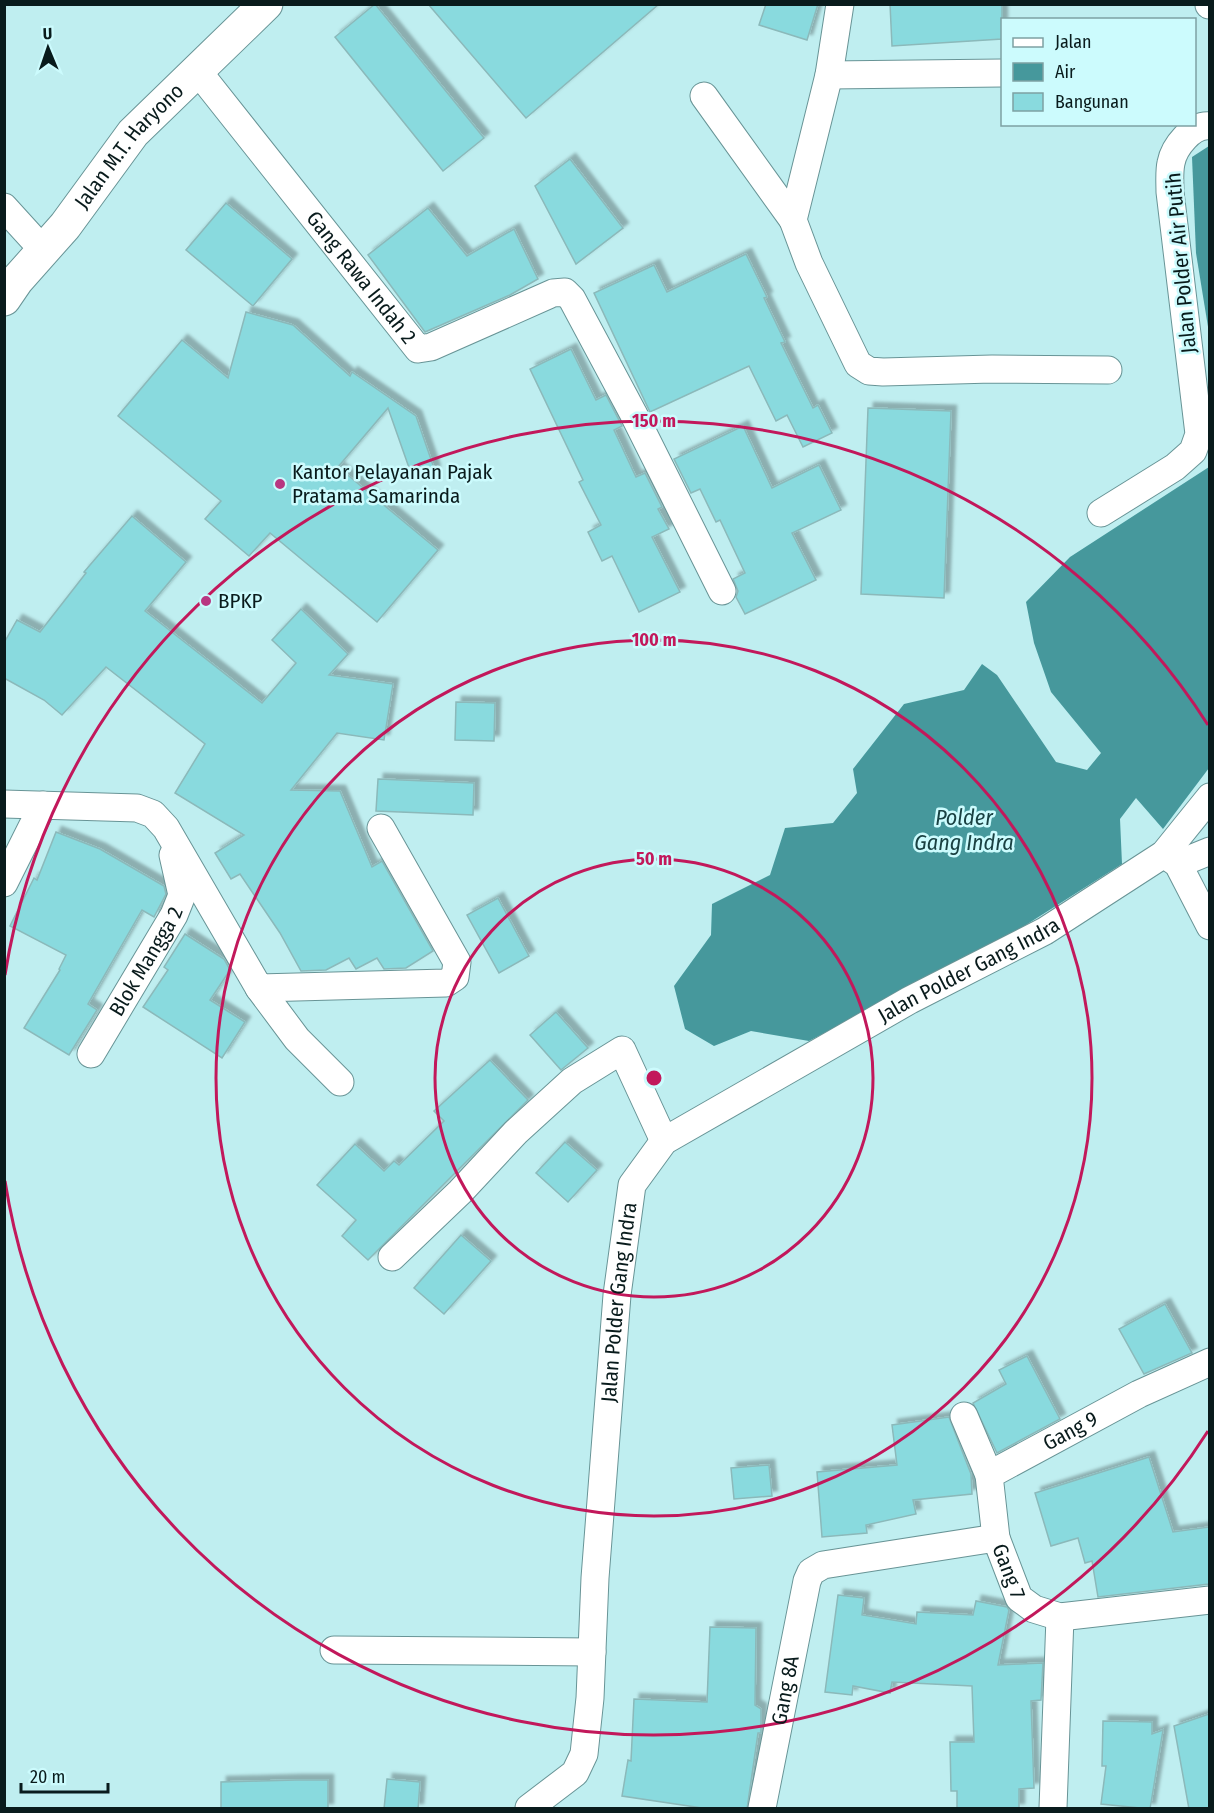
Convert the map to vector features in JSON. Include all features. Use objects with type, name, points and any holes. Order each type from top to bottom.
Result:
[{"type":"main road","name":"Jalan M.T. Haryono","points":[[4,299],[17,280],[44,251],[133,133],[196,69],[266,4]]},
{"type":"street","points":[[794,220],[829,75],[840,4]]},
{"type":"street","name":"Gang Rawa Indah 2","points":[[196,69],[418,348],[431,347],[553,293],[565,292],[572,298],[633,413],[722,591]]},
{"type":"street","points":[[829,75],[1001,73]]},
{"type":"street","points":[[704,96],[794,220],[809,263],[858,364],[869,370],[1108,369]]},
{"type":"street","name":"Jalan Polder Air Putih","points":[[1101,513],[1174,467],[1193,451],[1199,434],[1170,192],[1171,163],[1177,148],[1192,131],[1209,126]]},
{"type":"street","points":[[4,207],[44,251]]},
{"type":"street","points":[[1171,859],[1209,797]]},
{"type":"street","points":[[4,804],[137,808],[153,814],[166,828],[259,988],[297,1039],[340,1082]]},
{"type":"street","points":[[4,883],[43,805]]},
{"type":"street","name":"Blok Mangga 2","points":[[91,1054],[174,915],[182,896],[166,828]]},
{"type":"street","points":[[259,988],[446,983],[455,977],[457,962],[381,828]]},
{"type":"street","points":[[1171,859],[1209,851]]},
{"type":"street","points":[[1171,859],[1209,926]]},
{"type":"street","name":"Jalan Polder Gang Indra","points":[[529,1809],[564,1783],[581,1765],[590,1698],[595,1578],[617,1295],[628,1199],[632,1185],[664,1141],[910,1000],[1045,931],[1171,859]]},
{"type":"street","points":[[392,1257],[572,1081],[622,1050],[664,1141]]},
{"type":"street","name":"Gang 9","points":[[989,1475],[1138,1394],[1209,1362]]},
{"type":"street","points":[[964,1416],[989,1475],[996,1538]]},
{"type":"street","name":"Gang 7","points":[[811,1572],[823,1565],[843,1560],[996,1538],[1019,1598],[1034,1609],[1060,1617],[1209,1600]]},
{"type":"street","name":"Gang 8A","points":[[762,1809],[811,1572]]},
{"type":"street","points":[[1053,1809],[1060,1617]]},
{"type":"street","points":[[334,1650],[592,1652]]},
{"type":"water","points":[[1209,146],[1209,333],[1196,253],[1192,157]]},
{"type":"water","name":"Polder Gang Indra","points":[[1209,467],[1209,768],[1163,829],[1136,798],[1120,819],[1122,864],[999,942],[809,1041],[751,1031],[714,1046],[685,1029],[674,986],[711,935],[712,904],[770,875],[785,828],[833,823],[857,793],[853,769],[904,704],[964,690],[982,664],[997,675],[1056,762],[1087,770],[1101,753],[1051,692],[1034,643],[1026,602],[1070,557]]},
{"type":"building","points":[[375,4],[484,138],[443,171],[335,37]]},
{"type":"building","points":[[428,4],[659,4],[526,118]]},
{"type":"building","points":[[766,4],[818,4],[807,40],[759,25]]},
{"type":"building","points":[[890,4],[1002,4],[1001,39],[892,46]]},
{"type":"building","points":[[570,159],[623,228],[576,264],[535,186]]},
{"type":"building","points":[[226,203],[292,259],[253,306],[186,250]]},
{"type":"building","points":[[428,208],[467,256],[514,229],[538,279],[510,295],[425,332],[368,255]]},
{"type":"building","points":[[746,254],[785,342],[781,343],[813,408],[818,405],[832,433],[803,447],[787,415],[776,421],[749,366],[650,412],[594,293],[654,265],[667,292]]},
{"type":"building","name":"Kantor Pelayanan Pajak Pratama Samarinda","points":[[246,312],[293,325],[350,376],[352,372],[416,416],[435,471],[413,479],[388,408],[338,467],[438,550],[377,622],[270,533],[249,556],[205,519],[221,501],[118,416],[182,340],[228,378]]},
{"type":"building","points":[[571,349],[596,400],[606,395],[622,426],[614,430],[636,477],[645,473],[662,507],[658,509],[669,529],[652,537],[680,592],[639,612],[612,556],[602,561],[588,532],[601,525],[579,482],[583,480],[530,369]]},
{"type":"building","points":[[868,408],[951,411],[944,598],[861,594]]},
{"type":"building","points":[[743,426],[772,488],[819,465],[841,510],[792,533],[816,580],[745,614],[736,597],[738,591],[733,579],[745,573],[720,520],[716,522],[700,489],[691,493],[674,459]]},
{"type":"building","points":[[132,516],[186,562],[145,611],[262,703],[296,663],[272,640],[301,609],[348,654],[329,675],[393,684],[384,740],[337,733],[291,790],[340,791],[372,867],[382,861],[433,951],[406,968],[384,969],[377,958],[356,969],[349,958],[326,970],[301,971],[280,933],[240,874],[231,879],[215,853],[244,835],[175,793],[205,744],[106,667],[62,715],[44,700],[4,678],[4,643],[17,620],[40,632],[86,573],[84,572]]},
{"type":"building","points":[[456,702],[495,703],[494,741],[455,740]]},
{"type":"building","points":[[378,779],[474,783],[473,815],[376,811]]},
{"type":"building","points":[[56,832],[100,849],[164,886],[166,894],[154,917],[142,910],[88,1004],[97,1010],[69,1055],[24,1028],[60,970],[66,955],[10,926],[34,878],[37,880]]},
{"type":"building","points":[[498,898],[529,956],[499,973],[467,915]]},
{"type":"building","points":[[185,934],[224,959],[230,970],[210,1000],[245,1022],[222,1058],[143,1007],[168,970],[164,967]]},
{"type":"building","points":[[556,1012],[588,1048],[561,1070],[530,1035]]},
{"type":"building","points":[[490,1060],[528,1100],[368,1260],[342,1236],[356,1220],[317,1185],[355,1144],[384,1171],[394,1161],[399,1165],[444,1121],[434,1111]]},
{"type":"building","points":[[565,1142],[597,1170],[568,1202],[536,1173]]},
{"type":"building","points":[[461,1235],[491,1261],[444,1314],[414,1288]]},
{"type":"building","points":[[1165,1304],[1192,1353],[1144,1374],[1119,1329]]},
{"type":"building","points":[[1027,1356],[1060,1419],[997,1453],[973,1403],[1006,1384],[999,1370]]},
{"type":"building","points":[[949,1417],[971,1474],[972,1494],[913,1500],[916,1514],[866,1525],[867,1533],[822,1537],[817,1472],[897,1465],[892,1425]]},
{"type":"building","points":[[1149,1457],[1173,1532],[1209,1527],[1209,1584],[1098,1597],[1092,1561],[1085,1563],[1078,1538],[1051,1546],[1035,1493]]},
{"type":"building","points":[[769,1465],[772,1496],[734,1499],[731,1468]]},
{"type":"building","points":[[838,1595],[864,1598],[862,1615],[916,1624],[917,1612],[973,1615],[976,1601],[1007,1607],[1009,1610],[998,1665],[1043,1663],[1041,1700],[1031,1701],[1034,1788],[1019,1789],[1019,1809],[957,1809],[957,1791],[951,1791],[950,1742],[974,1742],[972,1686],[892,1682],[890,1693],[853,1686],[852,1695],[825,1692]]},
{"type":"building","points":[[710,1627],[756,1628],[755,1705],[761,1709],[761,1733],[758,1733],[747,1809],[709,1809],[622,1796],[628,1760],[631,1761],[634,1699],[707,1702]]},
{"type":"building","points":[[1209,1714],[1209,1809],[1189,1809],[1174,1726]]},
{"type":"building","points":[[1103,1721],[1152,1722],[1152,1734],[1163,1730],[1150,1809],[1101,1804],[1106,1766],[1102,1766]]},
{"type":"building","points":[[387,1779],[420,1782],[418,1809],[384,1809]]},
{"type":"building","points":[[328,1780],[328,1809],[221,1809],[221,1782]]},
{"type":"place","name":"Kantor Pelayanan Pajak Pratama Samarinda","points":[[280,484]]},
{"type":"place","name":"BPKP","points":[[206,601]]}]
